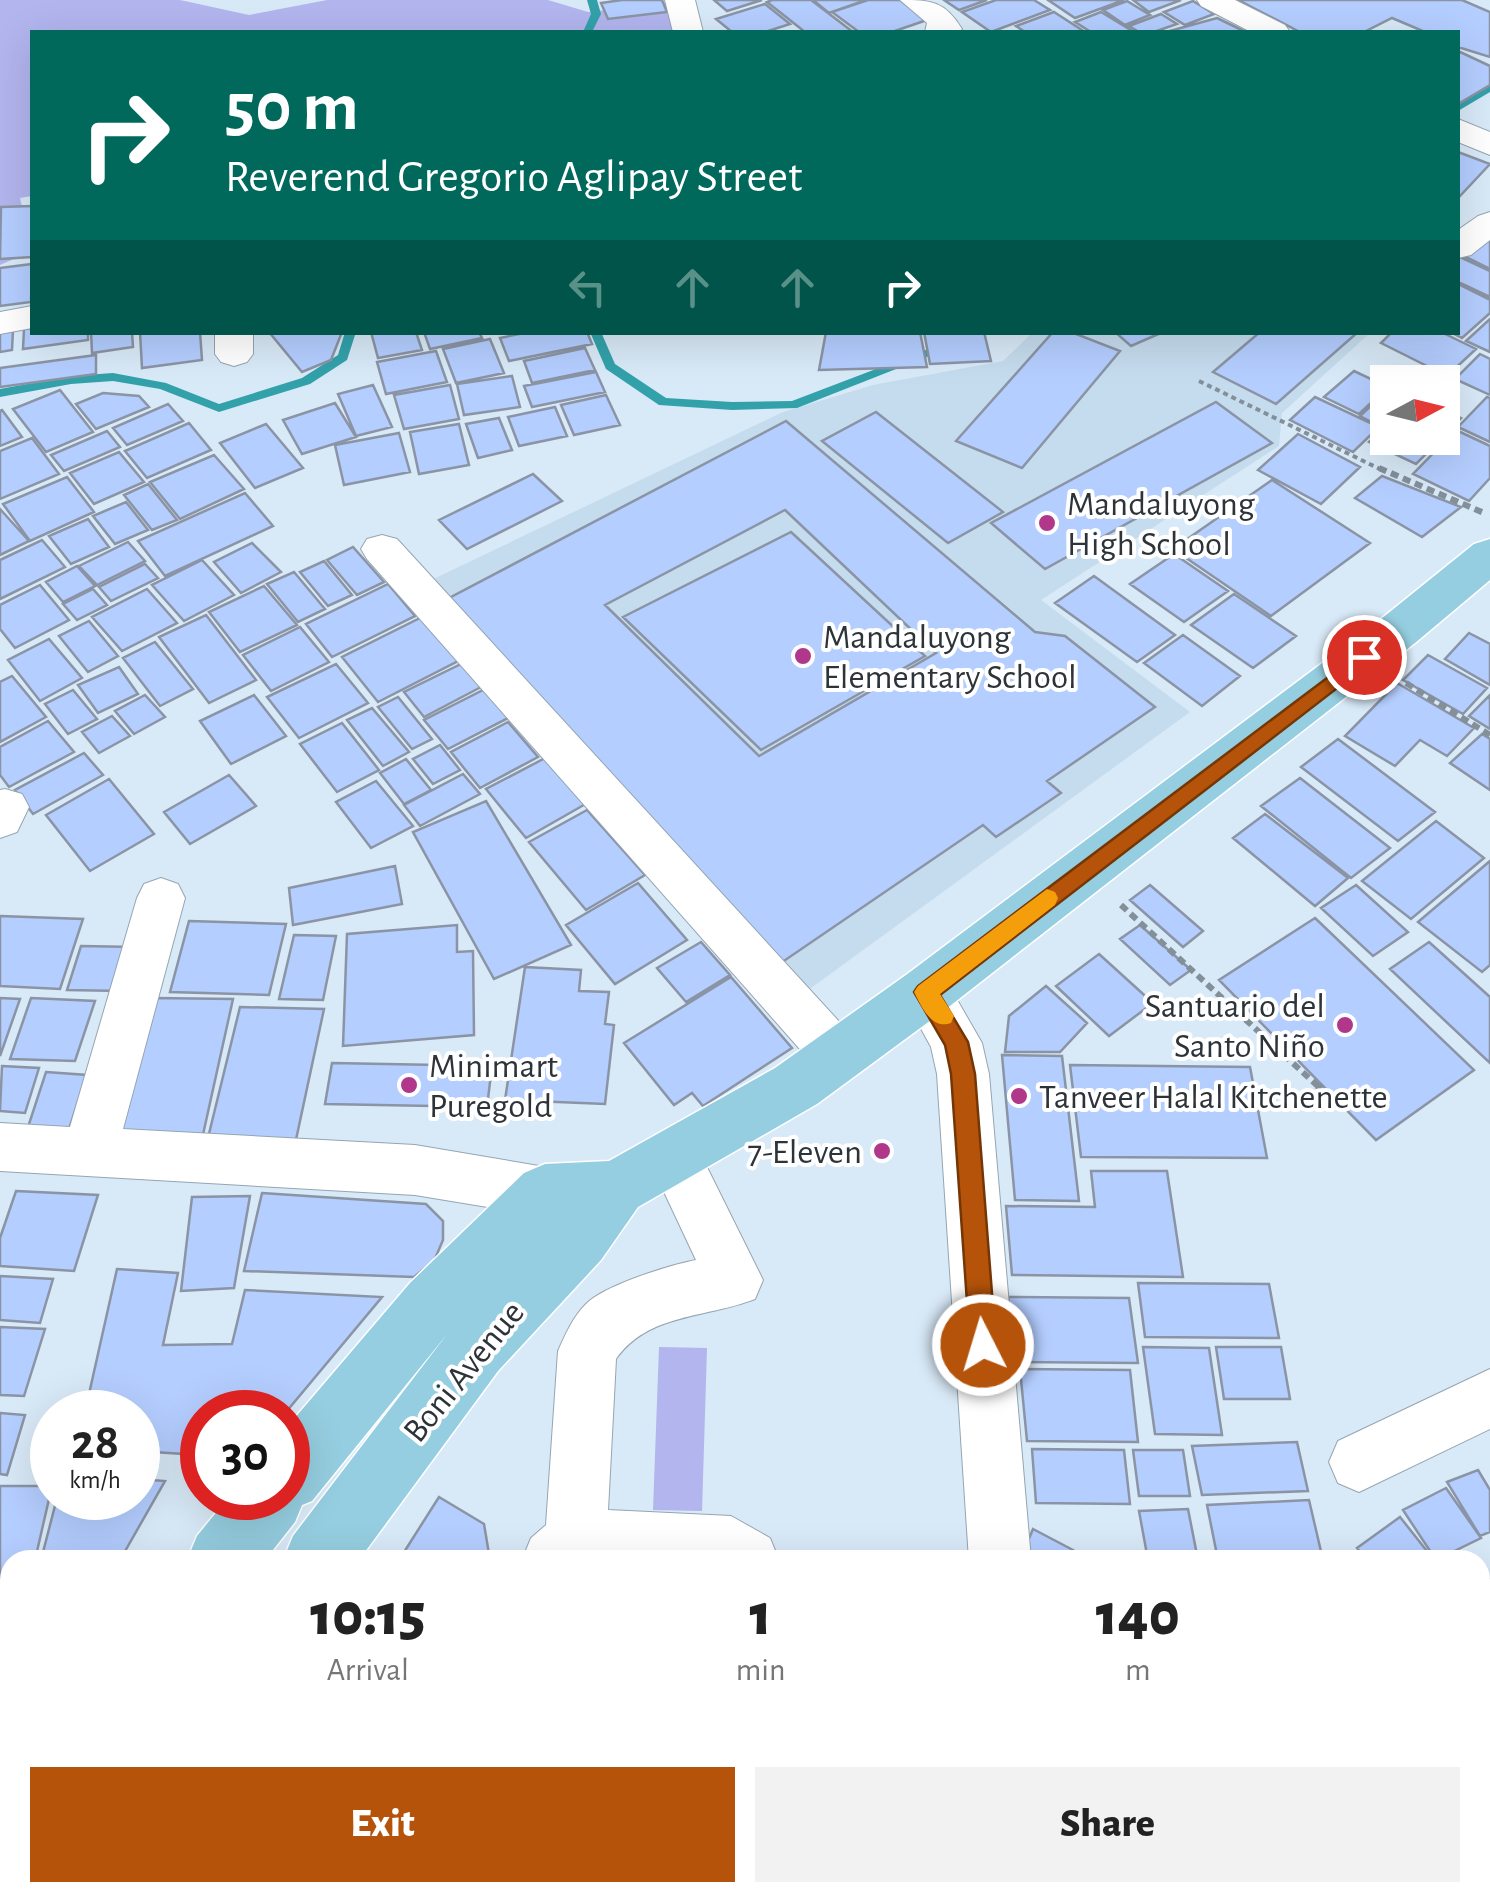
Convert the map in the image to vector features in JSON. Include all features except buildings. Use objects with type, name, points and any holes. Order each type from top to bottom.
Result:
[{"type":"main road","points":[[580,1207],[675,1158],[796,1086],[1483,570]]},
{"type":"main road","name":"Boni Avenue","points":[[310,1451],[432,1304],[580,1207]]},
{"type":"main road","name":"Boni Avenue","points":[[324,1550],[580,1207]]},
{"type":"main road","points":[[229,1550],[253,1520]]},
{"type":"street","points":[[680,0],[688,30]]},
{"type":"street","points":[[915,0],[939,17],[944,30]]},
{"type":"street","points":[[1212,0],[1270,30]]},
{"type":"street","points":[[1460,245],[1490,223]]},
{"type":"street","points":[[0,323],[30,317]]},
{"type":"street","points":[[382,549],[838,1056]]},
{"type":"street","points":[[88,1154],[162,898]]},
{"type":"street","points":[[926,992],[956,1042],[963,1074],[999,1550]]},
{"type":"street","points":[[0,1146],[415,1170],[580,1207]]},
{"type":"street","points":[[675,1158],[734,1280],[684,1290],[620,1313],[607,1322],[587,1352],[565,1550],[736,1550]]},
{"type":"street","points":[[1359,1462],[1490,1398]]},
{"type":"path","points":[[1199,381],[1412,484],[1490,515]]},
{"type":"path","points":[[1364,657],[1490,735]]},
{"type":"path","points":[[1083,870],[1321,1089]]},
{"type":"shaded area","points":[[0,0],[180,0],[249,15],[327,0],[548,0],[588,12],[690,1],[699,30],[30,30],[30,196],[20,198],[30,252],[0,265]]},
{"type":"shaded area","name":"Mandaluyong Elementary School","points":[[1030,335],[1368,335],[1282,413],[1279,446],[1041,600],[1190,712],[800,996],[425,583],[783,412],[873,385],[1003,361]]},
{"type":"shaded area","points":[[659,1347],[707,1348],[702,1511],[653,1510]]},
{"type":"waterway","points":[[589,30],[596,14],[592,0]]},
{"type":"waterway","points":[[1460,107],[1490,88]]},
{"type":"waterway","points":[[0,393],[113,377],[162,386],[219,408],[306,381],[343,357],[350,335]]},
{"type":"waterway","points":[[596,335],[610,366],[663,402],[732,406],[793,405],[977,335]]},
{"type":"slow traffic","points":[[943,1016],[926,992],[1047,898]]},
{"type":"place","name":"Mandaluyong High School","points":[[1047,523]]},
{"type":"place","name":"Mandaluyong Elementary School","points":[[803,656]]},
{"type":"place","name":"Santuario del Santo Niño","points":[[1345,1025]]},
{"type":"place","name":"Minimart Puregold","points":[[409,1085]]},
{"type":"place","name":"Tanveer Halal Kitchenette","points":[[1019,1096]]},
{"type":"place","name":"7-Eleven","points":[[882,1151]]},
{"type":"route","points":[[983,1345],[963,1074],[956,1042],[926,992],[1364,657]]}]
